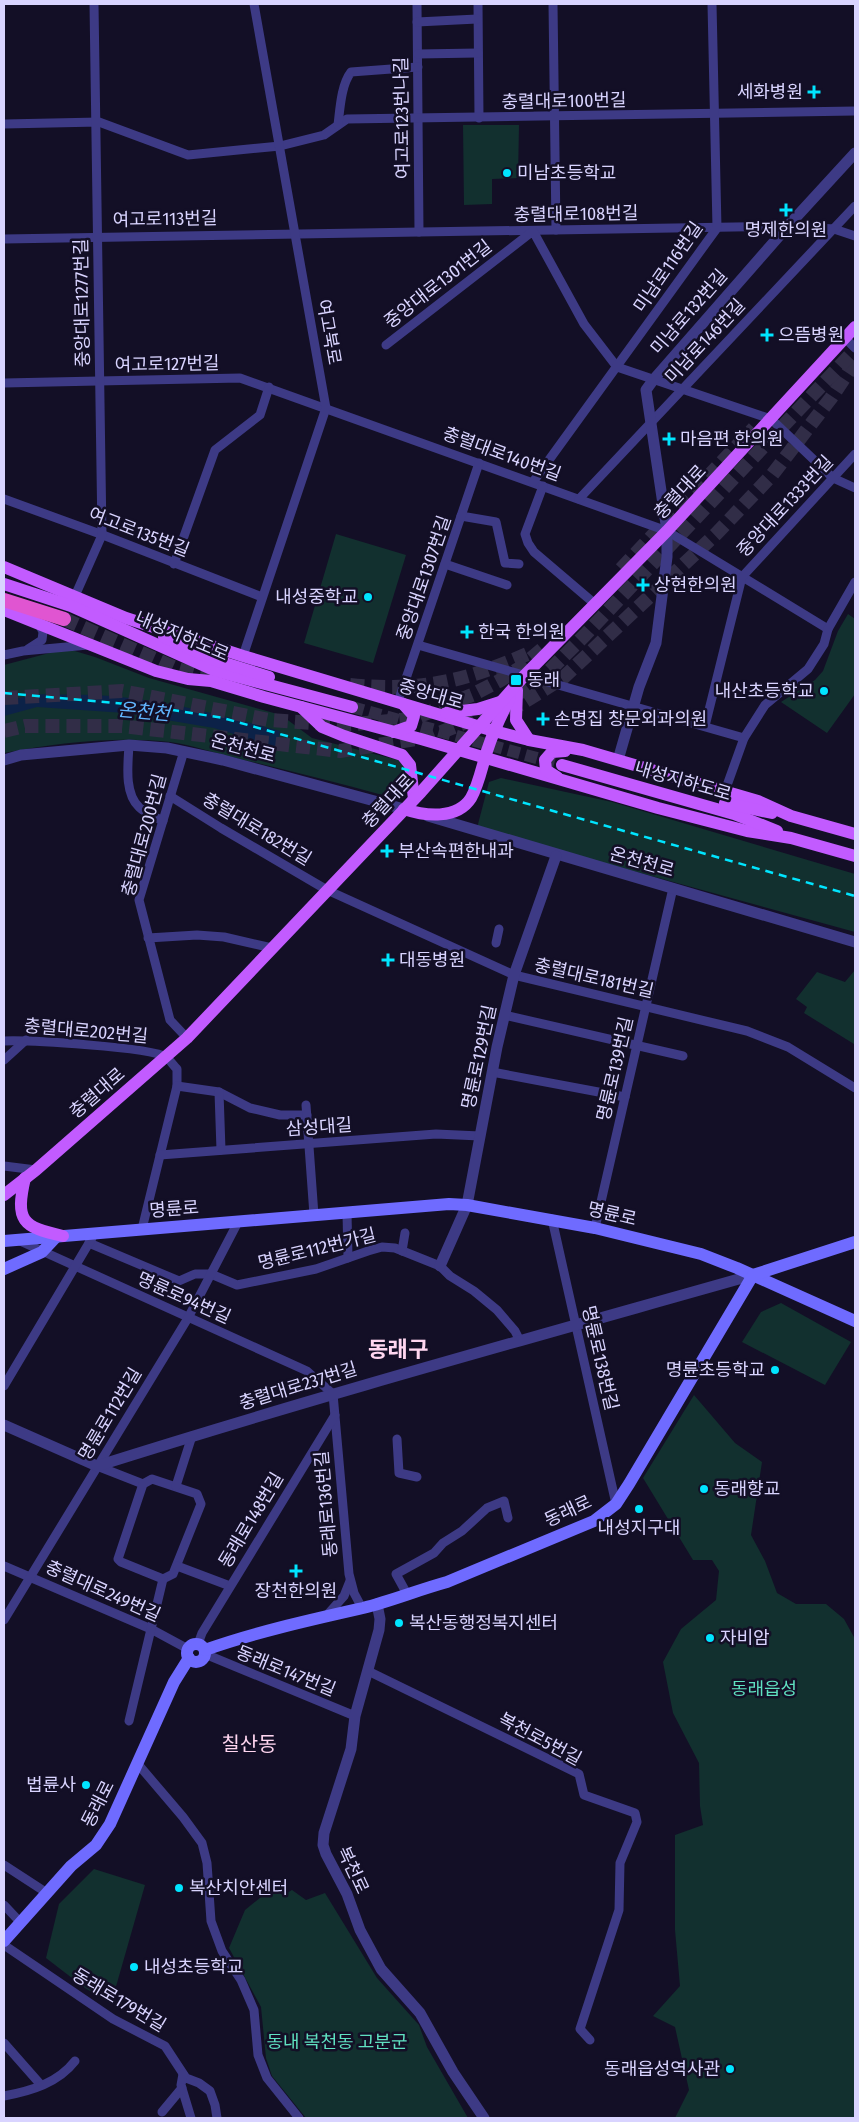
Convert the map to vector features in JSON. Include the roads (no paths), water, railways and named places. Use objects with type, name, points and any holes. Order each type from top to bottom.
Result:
[{"type":"highway","points":[[4,600],[64,619]]},
{"type":"main road","name":"충렬대로","points":[[4,1195],[15,1184],[36,1170],[187,1038],[410,803],[522,679],[668,531],[855,327]]},
{"type":"main road","name":"중앙대로","points":[[4,567],[126,618],[243,656],[494,731],[583,750],[725,791],[758,801],[791,816],[855,834]]},
{"type":"main road","name":"내성지하도로","points":[[4,584],[71,606],[216,671],[353,704],[215,660],[147,630],[126,618]]},
{"type":"main road","points":[[4,610],[156,671],[212,681],[658,808],[747,831],[791,838],[855,856]]},
{"type":"main road","points":[[299,706],[322,727],[402,755],[410,765],[410,803],[419,814],[442,814],[456,811],[470,799],[494,731],[522,679]]},
{"type":"main road","points":[[522,679],[516,720],[529,740]]},
{"type":"main road","points":[[435,713],[478,709],[502,701]]},
{"type":"main road","points":[[394,732],[411,726],[414,716],[410,709],[401,703]]},
{"type":"main road","points":[[561,780],[546,770],[544,765],[547,756],[552,752],[583,750]]},
{"type":"main road","name":"내성지하도로","points":[[563,762],[735,810],[791,816]]},
{"type":"main road","name":"내성지하도로","points":[[735,810],[791,838]]},
{"type":"main road","points":[[15,1184],[25,1220],[36,1230],[60,1236]]},
{"type":"main road","name":"명륜로","points":[[4,1240],[60,1236],[92,1238],[142,1229],[449,1204],[467,1205],[552,1219],[702,1254],[753,1275],[855,1322]]},
{"type":"main road","points":[[4,1269],[42,1252],[60,1236]]},
{"type":"main road","points":[[753,1275],[855,1242]]},
{"type":"main road","name":"동래로","points":[[4,1943],[72,1866],[96,1845],[110,1824],[174,1682],[197,1651],[328,1614],[377,1604],[447,1582],[594,1521],[616,1504],[753,1275]]},
{"type":"street","name":"중앙대로1277번길","points":[[74,596],[102,535],[94,4]]},
{"type":"street","name":"여고북로","points":[[243,656],[326,408],[254,4]]},
{"type":"street","name":"여고로123번나길","points":[[417,4],[419,232]]},
{"type":"street","points":[[478,4],[479,118]]},
{"type":"street","points":[[553,4],[556,230]]},
{"type":"street","name":"미남로116번길","points":[[533,482],[717,228],[712,4]]},
{"type":"street","points":[[417,22],[477,20]]},
{"type":"street","points":[[418,54],[478,53]]},
{"type":"street","points":[[338,125],[342,99],[348,75],[351,72],[418,68]]},
{"type":"street","name":"충렬대로100번길","points":[[96,122],[188,155],[280,146],[324,135],[347,119],[855,111]]},
{"type":"street","points":[[4,124],[96,122]]},
{"type":"street","name":"미남로132번길","points":[[618,760],[633,706],[656,643],[667,557],[668,531],[646,390],[788,226],[855,153]]},
{"type":"street","name":"미남로146번길","points":[[579,499],[855,206]]},
{"type":"street","name":"충렬대로108번길","points":[[296,234],[788,226],[834,229],[855,236]]},
{"type":"street","points":[[533,231],[584,324],[617,366],[771,419],[833,478],[855,488]]},
{"type":"street","name":"중앙대로1301번길","points":[[386,345],[533,231]]},
{"type":"street","name":"여고로113번길","points":[[4,239],[296,234]]},
{"type":"street","points":[[845,338],[855,348]]},
{"type":"street","name":"여고로127번길","points":[[4,383],[240,378],[326,408]]},
{"type":"street","points":[[174,564],[215,450],[260,415],[269,387]]},
{"type":"street","name":"충렬대로140번길","points":[[326,408],[668,531],[828,629]]},
{"type":"street","name":"중앙대로1333번길","points":[[705,726],[742,577],[855,454]]},
{"type":"street","name":"중앙대로1307번길","points":[[401,703],[418,645],[479,463]]},
{"type":"street","points":[[543,486],[525,534],[528,543],[534,552],[595,604]]},
{"type":"street","name":"여고로135번길","points":[[4,500],[102,535],[262,597]]},
{"type":"street","points":[[462,516],[496,522],[505,563],[518,564]]},
{"type":"street","points":[[445,564],[508,585]]},
{"type":"street","points":[[725,791],[744,738],[765,705],[808,669],[824,644],[828,629],[855,582]]},
{"type":"street","points":[[23,651],[42,640],[43,632],[39,624]]},
{"type":"street","points":[[4,655],[23,651],[94,645]]},
{"type":"street","points":[[418,645],[522,679],[633,706],[744,738]]},
{"type":"street","points":[[129,745],[128,776],[133,799],[139,808],[163,821]]},
{"type":"street","name":"온천천로","points":[[4,760],[21,755],[129,745],[168,748],[410,803]]},
{"type":"street","name":"충렬대로200번길","points":[[184,751],[140,900],[170,1020],[187,1038]]},
{"type":"street","name":"충렬대로182번길","points":[[170,796],[327,890]]},
{"type":"street","name":"온천천로","points":[[419,814],[556,856],[673,888],[855,942]]},
{"type":"street","name":"명륜로129번길","points":[[440,1266],[467,1205],[504,1015],[514,976],[548,884],[556,856]]},
{"type":"street","name":"명륜로139번길","points":[[595,1228],[673,888]]},
{"type":"street","name":"충렬대로181번길","points":[[327,890],[514,976],[740,1029],[770,1038],[855,1088]]},
{"type":"street","points":[[496,943],[499,929]]},
{"type":"street","points":[[148,938],[197,935],[224,937],[272,948]]},
{"type":"street","points":[[504,1015],[683,1056]]},
{"type":"street","points":[[4,1060],[26,1040]]},
{"type":"street","name":"충렬대로202번길","points":[[4,1041],[26,1040],[144,1052],[165,1057]]},
{"type":"street","points":[[142,1229],[177,1086],[177,1069],[165,1057]]},
{"type":"street","points":[[492,1072],[625,1097]]},
{"type":"street","points":[[177,1086],[219,1092],[250,1108],[280,1115],[306,1110],[314,1216]]},
{"type":"street","points":[[219,1092],[221,1150]]},
{"type":"street","name":"삼성대길","points":[[160,1155],[436,1134],[480,1136]]},
{"type":"street","points":[[4,1166],[36,1170]]},
{"type":"street","points":[[346,1213],[348,1258]]},
{"type":"street","name":"명륜로138번길","points":[[552,1219],[616,1504]]},
{"type":"street","name":"명륜로112번길","points":[[4,1620],[188,1318],[238,1222]]},
{"type":"street","points":[[402,1251],[405,1233]]},
{"type":"street","points":[[4,1386],[92,1238],[179,1280],[195,1274],[211,1274]]},
{"type":"street","name":"명륜로94번길","points":[[17,1240],[307,1371],[333,1394]]},
{"type":"street","name":"명륜로112번가길","points":[[211,1274],[237,1285],[316,1269],[382,1248],[402,1251],[440,1266],[450,1276],[474,1291],[496,1310],[515,1331],[519,1339]]},
{"type":"street","name":"충렬대로237번길","points":[[97,1466],[519,1339],[753,1275]]},
{"type":"street","name":"동래로136번길","points":[[333,1394],[350,1580],[362,1608]]},
{"type":"street","name":"동래로148번길","points":[[197,1651],[202,1633],[335,1415]]},
{"type":"street","points":[[4,1425],[143,1484]]},
{"type":"street","points":[[176,1486],[192,1436]]},
{"type":"street","points":[[397,1438],[399,1473],[417,1477]]},
{"type":"street","points":[[152,1479],[197,1494],[200,1499],[201,1504],[174,1574],[168,1578],[163,1579],[121,1562],[118,1559],[143,1484],[152,1479]]},
{"type":"street","points":[[407,1594],[396,1574],[434,1553],[443,1543],[462,1531],[487,1508],[504,1502],[508,1518]]},
{"type":"street","name":"충렬대로249번길","points":[[4,1566],[151,1629],[197,1651]]},
{"type":"street","points":[[177,1566],[230,1586]]},
{"type":"street","points":[[129,1721],[163,1579]]},
{"type":"street","points":[[328,1614],[344,1596],[350,1580]]},
{"type":"street","name":"복천로","points":[[377,1604],[380,1619],[355,1716],[351,1749],[322,1840],[324,1849],[347,1894],[360,1930],[381,1969],[420,2013],[453,2072],[484,2118]]},
{"type":"street","name":"동래로147번길","points":[[197,1651],[355,1716]]},
{"type":"street","name":"복천로5번길","points":[[368,1671],[579,1774],[584,1796],[635,1813],[637,1822],[620,1863],[619,1910],[580,2029],[590,2040]]},
{"type":"street","points":[[137,1763],[183,1817],[202,1843],[207,1863],[211,1921],[222,1951],[241,1980],[254,2010],[258,2055],[267,2078],[298,2118]]},
{"type":"street","points":[[4,1865],[47,1893]]},
{"type":"street","points":[[4,1905],[21,1923]]},
{"type":"street","name":"동래로179번길","points":[[4,1943],[113,2019],[164,2046],[186,2078],[199,2083],[210,2091],[215,2104],[217,2118]]},
{"type":"street","points":[[4,2043],[41,2085]]},
{"type":"street","points":[[4,2096],[54,2081],[68,2070],[75,2061]]},
{"type":"street","points":[[182,2074],[182,2088],[191,2118]]},
{"type":"street","points":[[162,2112],[182,2088]]},
{"type":"water","name":"온천천","points":[[35,694],[102,695],[154,701],[280,731],[277,747],[214,728],[125,713],[37,707],[4,716],[4,702]]},
{"type":"tunnel","points":[[4,731],[25,726],[122,726],[340,751],[429,737],[486,714],[550,670],[855,350]]},
{"type":"tunnel","points":[[508,712],[564,677],[716,534],[772,475],[831,398],[855,362]]},
{"type":"tunnel","points":[[621,569],[754,428]]},
{"type":"tunnel","points":[[64,619],[178,669],[211,678]]},
{"type":"tunnel","points":[[4,698],[122,691],[269,720],[342,725],[412,719],[472,695],[499,681],[520,668],[547,645]]},
{"type":"tunnel","points":[[350,685],[400,687],[444,682],[486,670],[532,652]]},
{"type":"tunnel","points":[[352,707],[562,765]]},
{"type":"railway","points":[[4,693],[148,706],[223,718],[855,896]]},
{"type":"place","name":"세화병원","points":[[814,92]]},
{"type":"place","name":"미남초등학교","points":[[507,173]]},
{"type":"place","name":"명제한의원","points":[[786,210]]},
{"type":"place","name":"으뜸병원","points":[[767,335]]},
{"type":"place","name":"마음편 한의원","points":[[669,439]]},
{"type":"place","name":"상현한의원","points":[[643,585]]},
{"type":"place","name":"내성중학교","points":[[368,597]]},
{"type":"place","name":"한국 한의원","points":[[467,632]]},
{"type":"place","name":"동래","points":[[516,680]]},
{"type":"place","name":"내산초등학교","points":[[824,691]]},
{"type":"place","name":"손명집 창문외과의원","points":[[543,719]]},
{"type":"place","name":"부산속편한내과","points":[[387,851]]},
{"type":"place","name":"대동병원","points":[[388,960]]},
{"type":"place","name":"명륜초등학교","points":[[775,1370]]},
{"type":"place","name":"동래향교","points":[[704,1489]]},
{"type":"place","name":"내성지구대","points":[[639,1509]]},
{"type":"place","name":"장천한의원","points":[[296,1571]]},
{"type":"place","name":"복산동행정복지센터","points":[[399,1623]]},
{"type":"place","name":"자비암","points":[[710,1638]]},
{"type":"place","name":"법륜사","points":[[86,1785]]},
{"type":"place","name":"복산치안센터","points":[[179,1888]]},
{"type":"place","name":"내성초등학교","points":[[134,1967]]},
{"type":"place","name":"동래읍성역사관","points":[[730,2069]]},
{"type":"district","name":"동래구","points":[[398,1349]]},
{"type":"district","name":"칠산동","points":[[249,1744]]},
{"type":"park label","name":"동래읍성","points":[[764,1689]]},
{"type":"park label","name":"동내 복천동 고분군","points":[[337,2042]]}]
